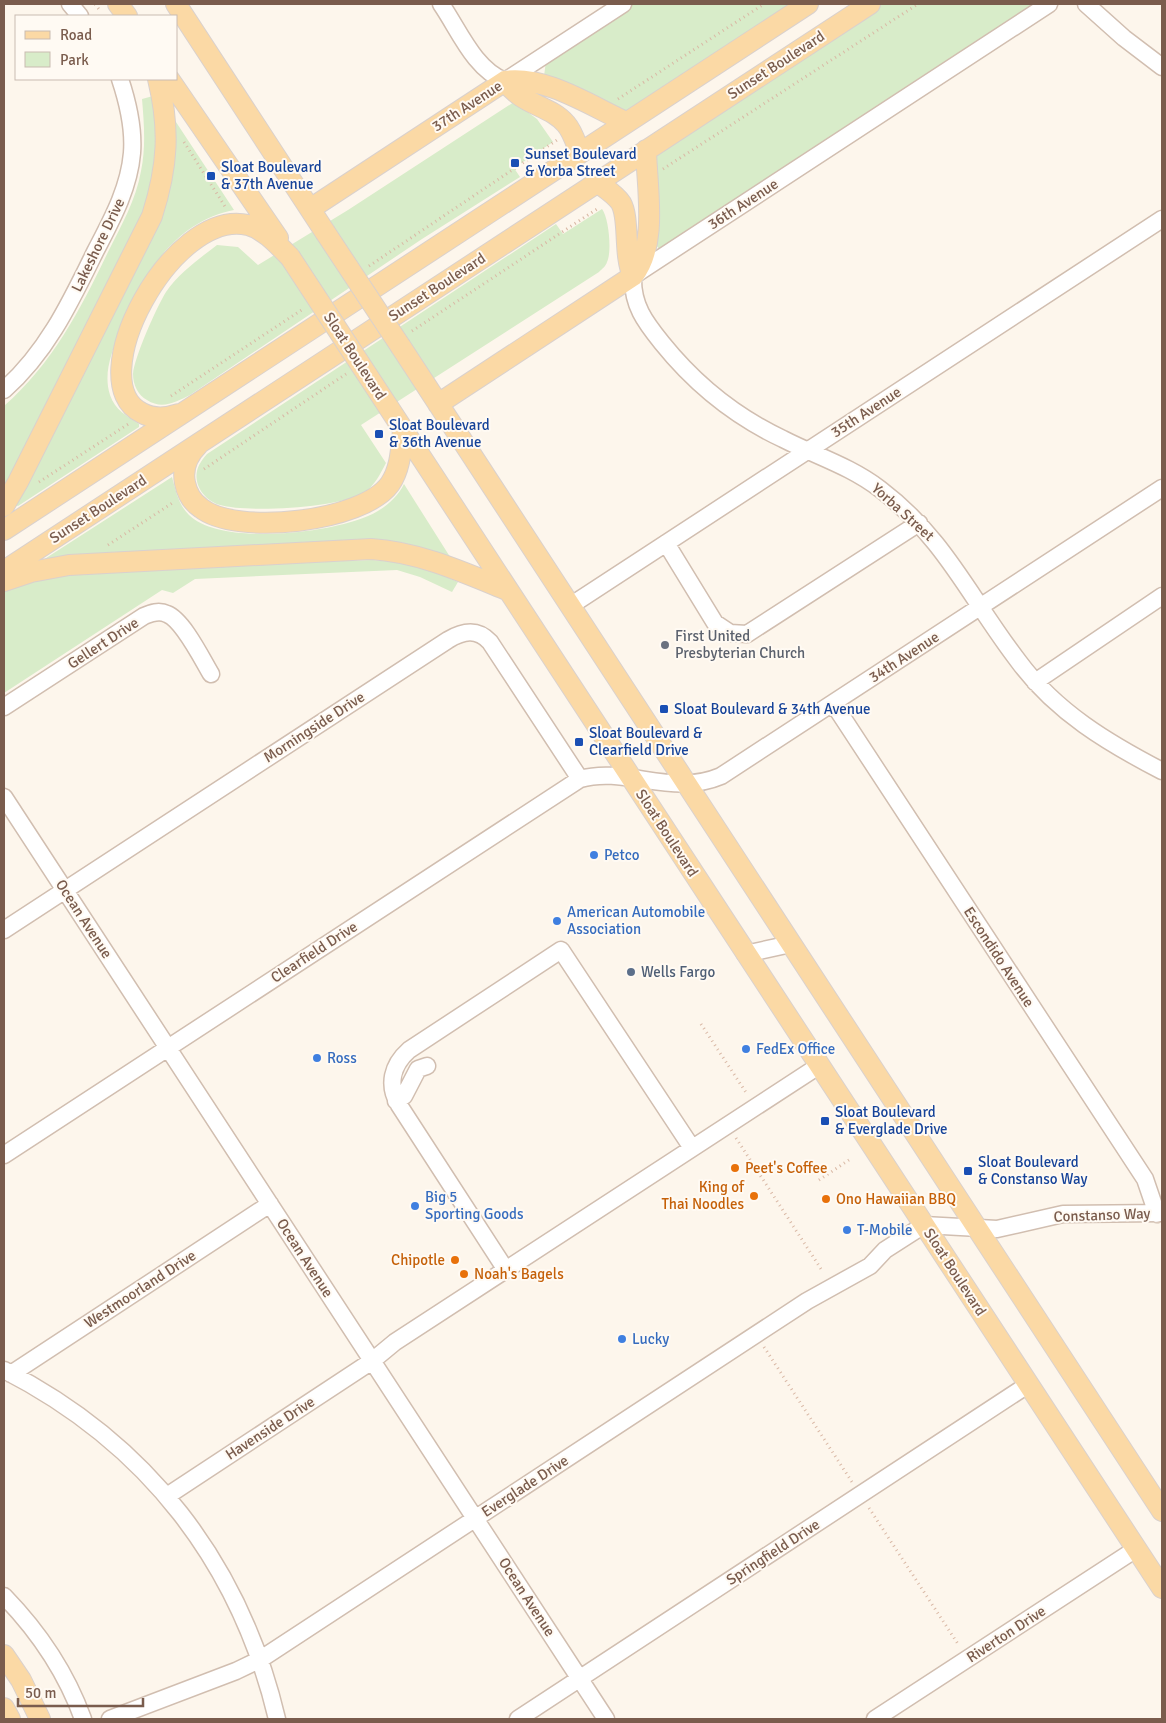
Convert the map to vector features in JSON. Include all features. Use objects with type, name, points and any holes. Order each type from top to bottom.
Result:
[{"type":"main road","points":[[118,4],[126,15]]},
{"type":"main road","points":[[176,4],[1162,1511]]},
{"type":"main road","points":[[4,530],[808,4]]},
{"type":"main road","name":"Sunset Boulevard","points":[[4,571],[870,4]]},
{"type":"main road","points":[[505,81],[525,79],[543,84],[626,122]]},
{"type":"main road","points":[[4,506],[18,482],[152,216],[163,178],[166,158],[166,117],[158,80]]},
{"type":"main road","name":"Sloat Boulevard","points":[[170,80],[290,257],[1162,1588]]},
{"type":"main road","points":[[505,81],[522,99],[566,124],[580,153]]},
{"type":"main road","name":"37th Avenue","points":[[310,209],[505,81]]},
{"type":"main road","points":[[633,276],[645,258],[648,240],[646,150]]},
{"type":"main road","points":[[597,182],[616,197],[624,209],[626,252],[633,276]]},
{"type":"main road","points":[[183,412],[163,417],[144,414],[133,408],[121,387],[122,362],[132,326],[150,287],[187,244],[211,230],[229,225],[248,225],[258,229],[290,257]]},
{"type":"main road","name":"36th Avenue","points":[[438,404],[633,276]]},
{"type":"main road","points":[[202,441],[189,457],[184,475],[188,492],[201,508],[213,515],[228,519],[293,521],[338,515],[368,503],[380,494],[395,475],[399,464],[403,430]]},
{"type":"main road","points":[[4,581],[40,570],[69,565],[371,549],[415,556],[507,590]]},
{"type":"main road","points":[[4,1655],[21,1680],[40,1719]]},
{"type":"main road","points":[[4,1708],[10,1719]]},
{"type":"street","points":[[70,4],[79,15]]},
{"type":"street","points":[[441,4],[482,66],[494,77],[505,81]]},
{"type":"street","name":"37th Avenue","points":[[505,81],[623,4]]},
{"type":"street","name":"36th Avenue","points":[[633,276],[1049,4]]},
{"type":"street","points":[[1086,4],[1124,38],[1162,67]]},
{"type":"street","name":"Lakeshore Drive","points":[[4,390],[38,355],[59,322],[107,229],[125,187],[132,153],[132,137],[129,108],[120,80]]},
{"type":"street","name":"35th Avenue","points":[[570,606],[1162,219]]},
{"type":"street","name":"Yorba Street","points":[[633,276],[635,300],[641,315],[664,346],[695,379],[752,423],[840,463],[865,478],[919,523],[950,560],[1019,663],[1035,682],[1070,716],[1090,730],[1162,771]]},
{"type":"street","name":"34th Avenue","points":[[632,780],[687,784],[708,781],[727,774],[1162,488]]},
{"type":"street","points":[[666,543],[715,623],[730,633],[747,634],[919,523]]},
{"type":"street","points":[[1035,682],[1162,596]]},
{"type":"street","name":"Gellert Drive","points":[[4,707],[144,616],[159,612],[166,613],[179,624],[212,674]]},
{"type":"street","name":"Morningside Drive","points":[[4,930],[463,632],[479,633],[490,642],[580,779]]},
{"type":"street","name":"Escondido Avenue","points":[[833,703],[1145,1179],[1160,1214]]},
{"type":"street","name":"Clearfield Drive","points":[[4,1155],[580,779],[608,776],[632,780]]},
{"type":"street","name":"Ocean Avenue","points":[[4,797],[606,1719]]},
{"type":"street","points":[[750,961],[791,944]]},
{"type":"street","points":[[506,1270],[396,1101],[392,1090],[392,1078],[396,1066],[404,1055],[562,950],[692,1148]]},
{"type":"street","name":"Havenside Drive","points":[[167,1496],[372,1361],[395,1342],[820,1065]]},
{"type":"street","points":[[396,1101],[404,1096],[418,1069],[421,1066],[427,1066]]},
{"type":"street","name":"Westmoorland Drive","points":[[7,1372],[270,1204]]},
{"type":"street","name":"Constanso Way","points":[[924,1226],[978,1230],[997,1229],[1063,1214],[1160,1214]]},
{"type":"street","name":"Everglade Drive","points":[[110,1719],[236,1671],[260,1659],[807,1301],[870,1266],[885,1250],[924,1226]]},
{"type":"street","points":[[7,1372],[57,1400],[99,1430],[136,1462],[167,1496],[196,1533],[221,1573],[244,1618],[260,1659],[277,1719]]},
{"type":"street","name":"Springfield Drive","points":[[518,1719],[1029,1384]]},
{"type":"street","name":"Riverton Drive","points":[[875,1719],[1136,1549]]},
{"type":"street","points":[[4,1596],[30,1624],[48,1648],[70,1687],[83,1719]]},
{"type":"path","points":[[611,103],[764,4]]},
{"type":"path","points":[[659,169],[665,170],[918,4]]},
{"type":"path","points":[[180,135],[229,213]]},
{"type":"path","points":[[35,485],[133,421]]},
{"type":"path","points":[[104,547],[175,502]]},
{"type":"path","points":[[701,1024],[749,1097]]},
{"type":"path","points":[[740,1134],[735,1137],[823,1272]]},
{"type":"path","points":[[819,1180],[852,1158]]},
{"type":"green space","points":[[623,4],[808,4],[626,122],[543,84],[547,53]]},
{"type":"green space","points":[[870,4],[1051,4],[665,256],[656,245],[646,150]]},
{"type":"green space","points":[[153,96],[158,130],[156,164],[149,197],[138,229],[124,260],[74,350],[4,489],[4,406],[37,372],[64,335],[123,223],[136,192],[143,162],[142,99]]},
{"type":"green space","points":[[514,102],[537,119],[553,142],[514,168],[520,177],[422,239],[190,395],[164,405],[147,400],[139,392],[133,378],[134,366],[157,308],[171,285],[183,272],[204,255],[217,245],[238,247],[258,265],[348,210]]},
{"type":"green space","points":[[174,119],[234,210],[212,217],[193,227],[176,240],[149,273],[127,312],[111,355],[107,379],[110,395],[115,405],[139,424],[139,427],[18,506],[15,505],[168,190],[174,155]]},
{"type":"green space","points":[[602,209],[608,227],[609,257],[599,272],[361,425],[386,463],[377,480],[363,493],[334,502],[293,508],[251,509],[217,504],[201,492],[197,481],[197,473],[201,461],[207,454],[556,224],[563,234]]},
{"type":"green space","points":[[172,477],[180,502],[189,515],[204,525],[224,531],[248,534],[300,532],[346,523],[381,509],[397,495],[404,484],[452,560],[401,542],[340,541],[43,560]]},
{"type":"green space","points":[[372,560],[416,566],[458,582],[452,592],[420,577],[397,570],[195,579],[173,593],[162,590],[4,693],[4,591],[19,585],[50,577],[99,572],[221,565]]},
{"type":"place","name":"Sunset Boulevard & Yorba Street","points":[[515,163]]},
{"type":"place","name":"Sloat Boulevard & 37th Avenue","points":[[211,176]]},
{"type":"place","name":"Sloat Boulevard & 36th Avenue","points":[[379,434]]},
{"type":"place","name":"First United Presbyterian Church","points":[[665,645]]},
{"type":"place","name":"Sloat Boulevard & 34th Avenue","points":[[664,709]]},
{"type":"place","name":"Sloat Boulevard & Clearfield Drive","points":[[579,742]]},
{"type":"place","name":"Petco","points":[[594,855]]},
{"type":"place","name":"American Automobile Association","points":[[557,921]]},
{"type":"place","name":"Wells Fargo","points":[[631,972]]},
{"type":"place","name":"FedEx Office","points":[[746,1049]]},
{"type":"place","name":"Ross","points":[[317,1058]]},
{"type":"place","name":"Sloat Boulevard & Everglade Drive","points":[[825,1121]]},
{"type":"place","name":"Peet's Coffee","points":[[735,1168]]},
{"type":"place","name":"Sloat Boulevard & Constanso Way","points":[[968,1171]]},
{"type":"place","name":"King of Thai Noodles","points":[[754,1196]]},
{"type":"place","name":"Ono Hawaiian BBQ","points":[[826,1199]]},
{"type":"place","name":"Big 5 Sporting Goods","points":[[415,1206]]},
{"type":"place","name":"T-Mobile","points":[[847,1230]]},
{"type":"place","name":"Chipotle","points":[[455,1260]]},
{"type":"place","name":"Noah's Bagels","points":[[464,1274]]},
{"type":"place","name":"Lucky","points":[[622,1339]]}]
